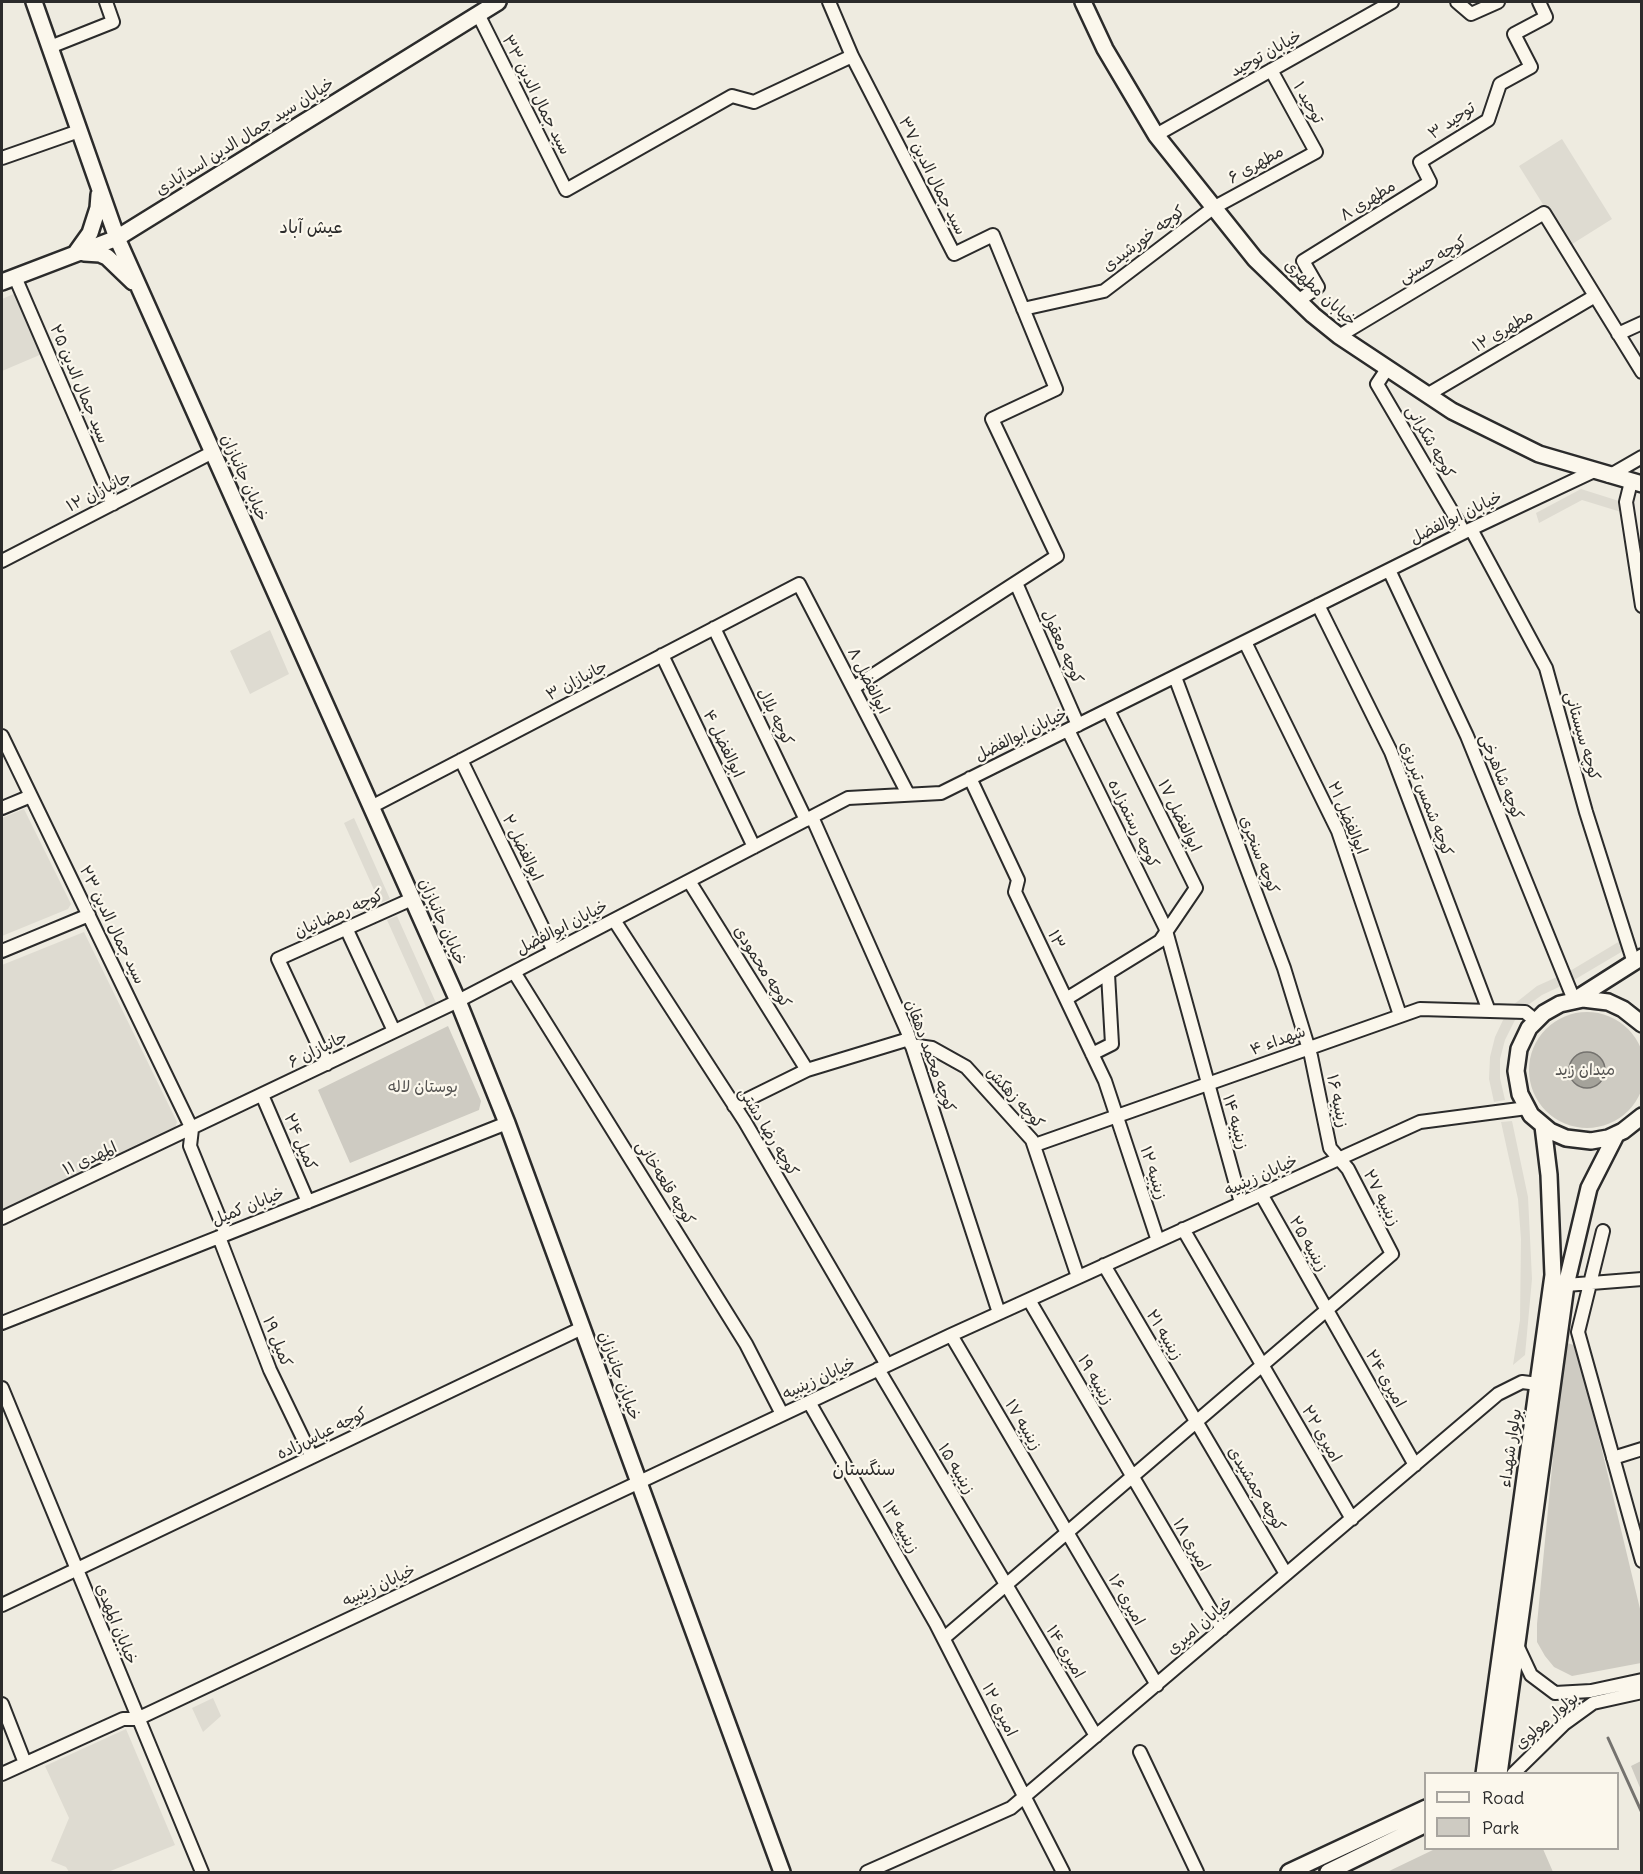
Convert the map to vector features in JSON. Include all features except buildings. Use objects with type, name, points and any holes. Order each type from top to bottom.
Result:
[{"type":"main road","name":"خیابان جانبازان","points":[[34,2],[117,237],[458,1001],[507,1123],[782,1872]]},
{"type":"main road","name":"خیابان سید جمال الدین اسدآبادی","points":[[8,279],[117,237],[498,2]]},
{"type":"main road","name":"خیابان مطهری","points":[[1083,2],[1105,49],[1156,135],[1255,259],[1338,336],[1452,411],[1539,454],[1636,483]]},
{"type":"main road","points":[[75,254],[90,233],[98,208],[99,188]]},
{"type":"main road","points":[[75,254],[90,253],[107,257],[140,288]]},
{"type":"main road","points":[[1638,960],[1574,1000],[1555,1006],[1536,1021],[1522,1042],[1516,1064],[1518,1087],[1527,1108],[1543,1126],[1558,1135],[1574,1140],[1591,1141],[1616,1135],[1641,1116]]},
{"type":"main road","points":[[1574,1000],[1608,1002],[1623,1008],[1641,1024]]},
{"type":"main road","name":"بولوار شهداء","points":[[1499,1772],[1517,1645],[1538,1384],[1553,1275],[1549,1175],[1543,1126]]},
{"type":"main road","name":"بولوار شهداء","points":[[1484,1772],[1560,1333],[1566,1285],[1589,1188],[1616,1135]]},
{"type":"main road","points":[[1289,1872],[1424,1808]]},
{"type":"main road","points":[[1328,1872],[1424,1824]]},
{"type":"street","points":[[50,47],[113,22],[106,2]]},
{"type":"street","name":"سید جمال الدین ۳۷","points":[[829,2],[852,56],[954,254],[993,235],[1023,309]]},
{"type":"street","name":"خیابان توحید","points":[[1156,135],[1392,2]]},
{"type":"street","points":[[1457,2],[1471,14],[1498,2]]},
{"type":"street","name":"توحید ۳","points":[[1420,162],[1488,120],[1500,84],[1531,67],[1514,34],[1546,17],[1539,2]]},
{"type":"street","name":"سید جمال الدین ۳۳","points":[[478,14],[566,190],[732,96],[754,102],[852,56]]},
{"type":"street","name":"توحید ۱","points":[[1271,70],[1316,152]]},
{"type":"street","points":[[2,158],[79,131]]},
{"type":"street","name":"مطهری ۶","points":[[1213,208],[1316,152]]},
{"type":"street","name":"مطهری ۸","points":[[1298,301],[1318,287],[1303,261],[1431,182],[1420,162]]},
{"type":"street","name":"کوچه خورشیدی","points":[[1023,309],[1104,291],[1213,208]]},
{"type":"street","name":"کوچه حسنی","points":[[1338,336],[1544,213],[1595,296]]},
{"type":"street","name":"سید جمال الدین ۲۵","points":[[8,279],[113,504]]},
{"type":"street","points":[[1595,296],[1641,372]]},
{"type":"street","name":"مطهری ۱۲","points":[[1427,395],[1595,296]]},
{"type":"street","points":[[853,688],[1058,556],[992,419],[1056,389],[1023,309]]},
{"type":"street","points":[[1618,334],[1641,323]]},
{"type":"street","name":"کوچه شکرانی","points":[[1387,369],[1377,384],[1467,531]]},
{"type":"street","name":"جانبازان ۱۲","points":[[2,561],[213,452]]},
{"type":"street","points":[[1609,476],[1641,457]]},
{"type":"street","name":"خیابان ابوالفضل","points":[[458,1001],[848,798],[941,793],[1467,531],[1594,471]]},
{"type":"street","points":[[1636,483],[1626,502],[1641,606]]},
{"type":"street","name":"کوچه سیستانی","points":[[1467,531],[1546,668],[1586,812],[1638,960]]},
{"type":"street","name":"کوچه شاهرخی","points":[[1389,570],[1467,736],[1574,1000]]},
{"type":"street","name":"کوچه معقول","points":[[1016,583],[1073,727]]},
{"type":"street","name":"جانبازان ۳","points":[[371,807],[799,584]]},
{"type":"street","name":"ابوالفضل ۸","points":[[799,584],[908,794]]},
{"type":"street","name":"کوچه شمس تبریزی","points":[[1318,605],[1391,752],[1489,1011]]},
{"type":"street","name":"کوچه بلال","points":[[714,628],[809,818]]},
{"type":"street","name":"ابوالفضل ۲۱","points":[[1245,642],[1338,831],[1400,1015]]},
{"type":"street","name":"ابوالفضل ۴","points":[[662,655],[754,847]]},
{"type":"street","name":"کوچه سنجری","points":[[1175,676],[1284,968],[1307,1048]]},
{"type":"street","name":"ابوالفضل ۱۷","points":[[1108,710],[1196,888],[1166,933]]},
{"type":"street","name":"کوچه رستمزاده","points":[[1073,727],[1166,933],[1207,1083]]},
{"type":"street","name":"سید جمال الدین ۲۳","points":[[2,736],[192,1129]]},
{"type":"street","name":"ابوالفضل ۲","points":[[461,760],[554,951]]},
{"type":"street","name":"۱۳","points":[[970,778],[1018,880],[1015,892],[1092,1054],[1117,1116]]},
{"type":"street","points":[[2,808],[31,796]]},
{"type":"street","name":"کوچه محمد دهقان","points":[[809,818],[910,1042],[999,1313]]},
{"type":"street","name":"کوچه محمودی","points":[[689,881],[807,1070]]},
{"type":"street","name":"کوچه رمضانیان","points":[[327,1064],[278,959],[412,899]]},
{"type":"street","points":[[2,951],[89,915]]},
{"type":"street","name":"کوچه رضا دشتی","points":[[614,920],[734,1106],[883,1367]]},
{"type":"street","points":[[346,928],[394,1032]]},
{"type":"street","points":[[1066,999],[1160,941],[1166,933]]},
{"type":"street","name":"کوچه قلعه‌خانی","points":[[514,972],[746,1344],[782,1414]]},
{"type":"street","points":[[1092,1054],[1112,1044],[1108,974]]},
{"type":"street","name":"جانبازان ۶","points":[[192,1129],[458,1001]]},
{"type":"street","name":"شهداء ۴","points":[[1035,1145],[1420,1009],[1526,1012],[1536,1021]]},
{"type":"street","points":[[734,1106],[807,1070],[910,1042]]},
{"type":"street","name":"کوچه زهکش","points":[[910,1042],[932,1048],[966,1067],[1035,1145],[1078,1277]]},
{"type":"street","name":"زینبیه ۱۶","points":[[1307,1048],[1330,1148],[1339,1159]]},
{"type":"street","name":"زینبیه ۱۴","points":[[1207,1083],[1241,1203]]},
{"type":"street","name":"کمیل ۲۴","points":[[262,1095],[308,1202]]},
{"type":"street","name":"خیابان زینبیه","points":[[2,1774],[123,1719],[137,1719],[951,1335],[1420,1122],[1527,1108]]},
{"type":"street","name":"زینبیه ۱۲","points":[[1117,1116],[1158,1241]]},
{"type":"street","name":"خیابان کمیل","points":[[2,1323],[507,1123]]},
{"type":"street","name":"المهدی ۱۱","points":[[2,1218],[192,1129]]},
{"type":"street","name":"کمیل ۱۹","points":[[192,1129],[190,1146],[270,1370],[312,1457]]},
{"type":"street","name":"زینبیه ۲۷","points":[[1326,1310],[1392,1254],[1348,1170],[1339,1159]]},
{"type":"street","name":"زینبیه ۲۵","points":[[1261,1194],[1326,1310]]},
{"type":"street","name":"امیری ۲۲","points":[[1184,1229],[1352,1519]]},
{"type":"street","points":[[1603,1231],[1578,1332],[1613,1458],[1636,1519],[1641,1561]]},
{"type":"street","name":"زینبیه ۲۱","points":[[1104,1265],[1196,1421]]},
{"type":"street","points":[[1566,1285],[1641,1279]]},
{"type":"street","name":"زینبیه ۱۹","points":[[1029,1299],[1132,1476]]},
{"type":"street","points":[[944,1638],[1326,1310]]},
{"type":"street","name":"امیری ۲۴","points":[[1326,1310],[1415,1465]]},
{"type":"street","name":"کوچه عباس‌زاده","points":[[2,1605],[582,1328]]},
{"type":"street","points":[[1560,1333],[1578,1332]]},
{"type":"street","name":"زینبیه ۱۷","points":[[951,1335],[1067,1532]]},
{"type":"street","name":"زینبیه ۱۵","points":[[883,1367],[1006,1585]]},
{"type":"street","name":"خیابان امیری","points":[[867,1872],[1011,1808],[1498,1394],[1522,1382],[1538,1384]]},
{"type":"street","name":"خیابان المهدی","points":[[2,1388],[202,1872]]},
{"type":"street","name":"زینبیه ۱۳","points":[[809,1402],[944,1638]]},
{"type":"street","name":"کوچه جمشیدی","points":[[1196,1421],[1286,1574]]},
{"type":"street","points":[[1613,1458],[1641,1449]]},
{"type":"street","name":"امیری ۱۸","points":[[1132,1476],[1222,1629]]},
{"type":"street","name":"امیری ۱۶","points":[[1067,1532],[1157,1685]]},
{"type":"street","name":"امیری ۱۴","points":[[1006,1585],[1096,1736]]},
{"type":"street","name":"امیری ۱۲","points":[[944,1638],[1063,1872]]},
{"type":"street","name":"بولوار مولوی","points":[[1517,1645],[1531,1675],[1555,1694],[1592,1697],[1641,1692]]},
{"type":"street","name":"بولوار مولوی","points":[[1514,1772],[1592,1697],[1641,1680]]},
{"type":"street","points":[[2,1704],[26,1763]]},
{"type":"street","points":[[1140,1752],[1197,1872]]},
{"type":"shaded area","points":[[1562,139],[1612,219],[1569,246],[1519,166]]},
{"type":"shaded area","points":[[16,293],[42,354],[2,371],[2,299]]},
{"type":"shaded area","points":[[1581,489],[1619,501],[1621,512],[1582,500],[1539,523],[1536,513]]},
{"type":"shaded area","points":[[270,630],[289,674],[250,694],[230,651]]},
{"type":"shaded area","points":[[24,809],[71,904],[68,909],[2,936],[2,818]]},
{"type":"shaded area","points":[[354,818],[390,899],[380,903],[344,823]]},
{"type":"shaded area","points":[[397,916],[437,1005],[427,1009],[387,920]]},
{"type":"shaded area","points":[[84,932],[177,1122],[175,1128],[2,1209],[2,965]]},
{"type":"shaded area","points":[[1620,941],[1623,951],[1574,980],[1570,971]]},
{"type":"shaded area","points":[[1557,977],[1561,986],[1528,1005],[1513,1005],[1537,986]]},
{"type":"shaded area","points":[[1504,1018],[1516,1018],[1505,1040],[1500,1059],[1500,1078],[1505,1100],[1494,1102],[1489,1079],[1490,1057],[1495,1037]]},
{"type":"shaded area","points":[[1587,1052],[1600,1057],[1605,1070],[1600,1083],[1587,1088],[1574,1083],[1569,1070],[1574,1057]]},
{"type":"shaded area","points":[[1512,1121],[1528,1197],[1532,1279],[1525,1355],[1513,1365],[1520,1320],[1521,1239],[1518,1199],[1501,1122]]},
{"type":"shaded area","points":[[213,1698],[221,1716],[203,1732],[192,1708]]},
{"type":"shaded area","points":[[126,1729],[175,1845],[108,1872],[69,1872],[66,1867],[51,1861],[69,1818],[45,1766]]},
{"type":"green space","name":"میدان زید","points":[[1576,1013],[1598,1013],[1619,1022],[1628,1029],[1644,1059],[1644,1081],[1635,1102],[1619,1118],[1598,1127],[1576,1127],[1555,1118],[1539,1102],[1530,1081],[1530,1059],[1539,1038],[1555,1022]]},
{"type":"green space","name":"بوستان لاله","points":[[448,1026],[481,1101],[479,1110],[350,1163],[318,1090]]},
{"type":"green space","points":[[1564,1342],[1577,1346],[1641,1613],[1641,1663],[1572,1676],[1554,1667],[1537,1642]]},
{"type":"green space","points":[[1641,1761],[1641,1790],[1631,1766]]},
{"type":"green space","points":[[1433,1850],[1543,1850],[1553,1872],[1387,1872]]},
{"type":"waterway","points":[[1608,1738],[1642,1813]]},
{"type":"district","name":"عیش آباد","points":[[311,228]]},
{"type":"district","name":"سنگستان","points":[[864,1470]]}]
